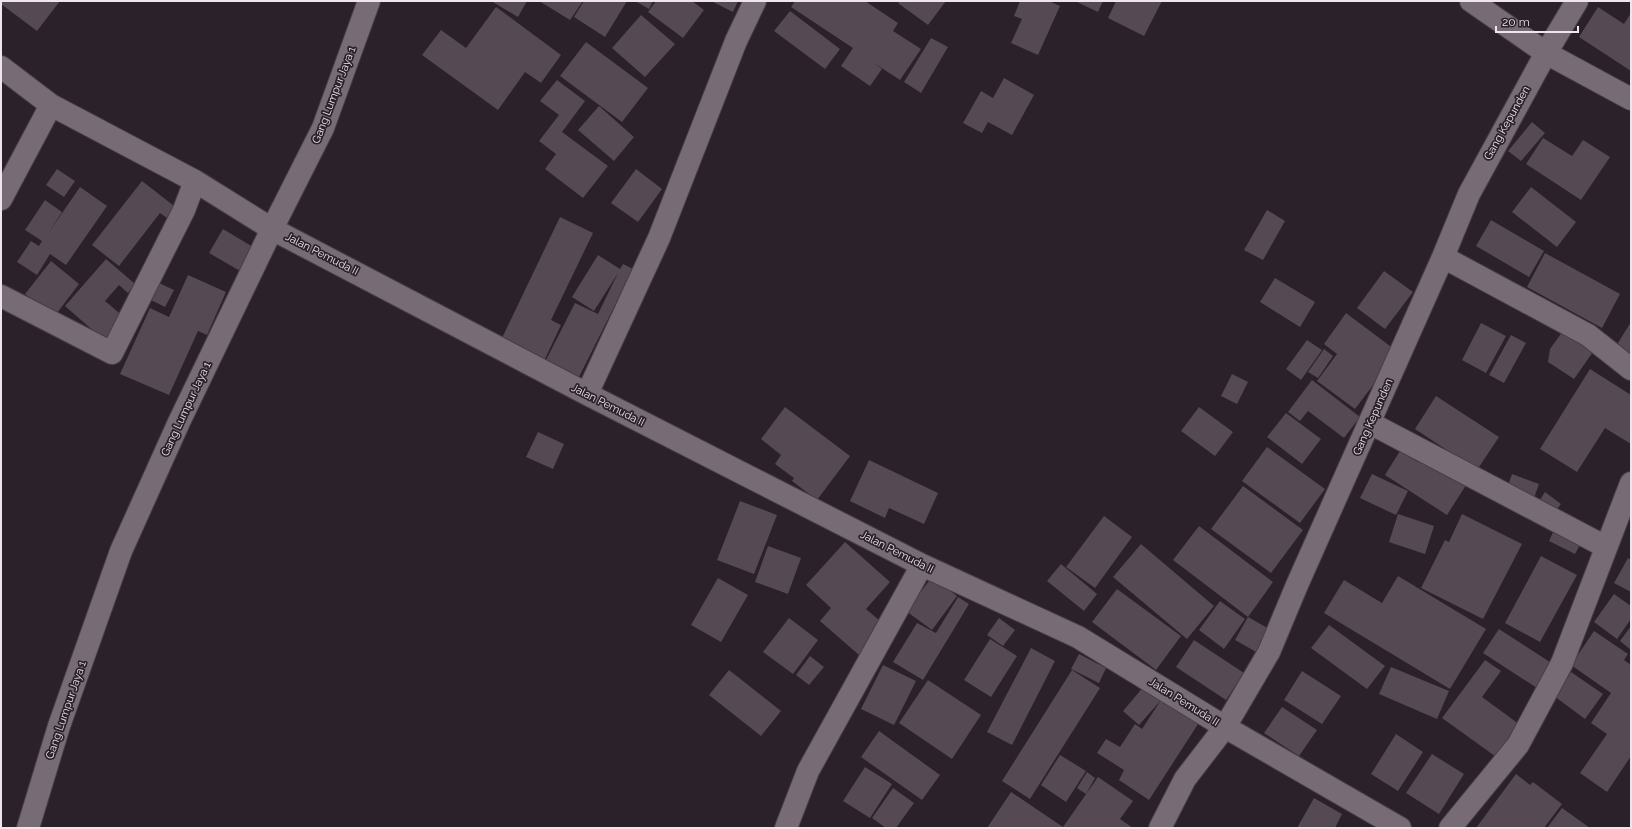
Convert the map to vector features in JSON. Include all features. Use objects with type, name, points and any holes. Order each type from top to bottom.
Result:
[{"type":"street","name":"Gang Lumpur Jaya 1","points":[[28,828],[58,726],[121,551],[179,422],[272,228],[323,128],[369,1]]},
{"type":"street","points":[[587,394],[659,238],[736,41],[755,1]]},
{"type":"street","points":[[1471,1],[1546,53],[1631,99]]},
{"type":"street","name":"Gang Kepunden","points":[[1160,828],[1185,780],[1225,728],[1269,652],[1297,585],[1443,257],[1469,194],[1546,53],[1578,1]]},
{"type":"street","name":"Jalan Pemuda II","points":[[1,67],[51,105],[195,181],[272,228],[587,394],[922,566],[1078,637],[1225,728],[1400,828]]},
{"type":"street","points":[[1,199],[51,105]]},
{"type":"street","points":[[1,296],[112,353],[184,210],[195,181]]},
{"type":"street","points":[[1443,257],[1588,336],[1631,369]]},
{"type":"street","points":[[1370,423],[1606,547]]},
{"type":"street","points":[[1450,828],[1518,745],[1562,663],[1631,483]]},
{"type":"street","points":[[786,828],[808,771],[922,566]]},
{"type":"building","points":[[1,1],[60,1],[37,31],[1,4]]},
{"type":"building","points":[[491,1],[527,1],[518,17]]},
{"type":"building","points":[[539,1],[583,1],[570,20]]},
{"type":"building","points":[[584,1],[627,1],[605,37],[574,17]]},
{"type":"building","points":[[635,1],[653,1],[649,9]]},
{"type":"building","points":[[656,1],[692,1],[704,10],[683,38],[648,12]]},
{"type":"building","points":[[711,1],[738,1],[733,12]]},
{"type":"building","points":[[795,1],[865,1],[898,23],[893,31],[921,49],[900,80],[874,63],[882,69],[870,86],[841,66],[853,48],[791,7]]},
{"type":"building","points":[[900,1],[946,1],[928,25],[898,3]]},
{"type":"building","points":[[1020,1],[1049,1],[1060,6],[1038,55],[1011,43],[1022,19],[1014,16]]},
{"type":"building","points":[[1075,1],[1103,1],[1098,12]]},
{"type":"building","points":[[1116,1],[1162,1],[1144,36],[1108,18]]},
{"type":"building","points":[[496,7],[561,55],[541,83],[525,72],[498,110],[422,55],[441,30],[466,48]]},
{"type":"building","points":[[1598,7],[1624,24],[1631,13],[1631,71],[1579,37]]},
{"type":"building","points":[[790,11],[840,49],[825,69],[774,31]]},
{"type":"building","points":[[641,15],[675,44],[645,77],[612,48]]},
{"type":"building","points":[[931,38],[948,47],[921,93],[904,82]]},
{"type":"building","points":[[586,42],[648,88],[622,122],[560,76]]},
{"type":"building","points":[[1004,78],[1034,95],[1012,135],[988,122],[982,133],[963,123],[981,91],[993,98]]},
{"type":"building","points":[[557,80],[585,101],[562,132],[608,166],[583,198],[545,169],[556,154],[539,141],[559,115],[540,101]]},
{"type":"building","points":[[599,106],[634,137],[614,161],[578,130]]},
{"type":"building","points":[[1532,122],[1545,133],[1521,161],[1508,151]]},
{"type":"building","points":[[1543,138],[1572,156],[1583,140],[1610,157],[1581,200],[1526,164]]},
{"type":"building","points":[[57,169],[75,181],[64,197],[46,185]]},
{"type":"building","points":[[636,169],[662,189],[638,222],[611,203]]},
{"type":"building","points":[[142,181],[178,209],[170,220],[160,213],[119,266],[92,245]]},
{"type":"building","points":[[80,187],[107,206],[66,265],[50,254],[37,275],[17,262],[31,241],[39,246],[42,241],[25,230],[45,200],[62,212],[47,235]]},
{"type":"building","points":[[1531,187],[1576,222],[1557,247],[1512,212]]},
{"type":"building","points":[[1267,210],[1285,221],[1263,260],[1244,250]]},
{"type":"building","points":[[560,217],[593,233],[551,320],[561,325],[545,359],[502,338]]},
{"type":"building","points":[[1491,220],[1544,251],[1529,277],[1476,246]]},
{"type":"building","points":[[223,229],[253,247],[240,271],[209,253]]},
{"type":"building","points":[[1545,253],[1620,294],[1602,328],[1527,287]]},
{"type":"building","points":[[598,255],[620,269],[623,264],[633,269],[579,377],[546,360],[575,303],[598,314],[618,273],[594,311],[572,297]]},
{"type":"building","points":[[106,259],[135,284],[128,293],[119,285],[105,301],[124,317],[104,340],[65,306]]},
{"type":"building","points":[[51,261],[79,284],[54,317],[25,294]]},
{"type":"building","points":[[1384,271],[1413,292],[1385,329],[1357,308]]},
{"type":"building","points":[[188,275],[226,292],[207,335],[198,331],[169,395],[120,374],[150,308],[169,317]]},
{"type":"building","points":[[1275,278],[1315,302],[1300,327],[1260,302]]},
{"type":"building","points":[[159,283],[174,290],[165,307],[151,300]]},
{"type":"building","points":[[1346,313],[1398,352],[1355,409],[1317,381],[1337,354],[1324,344]]},
{"type":"building","points":[[1631,322],[1631,356],[1616,346]]},
{"type":"building","points":[[1481,323],[1506,336],[1486,373],[1462,360]]},
{"type":"building","points":[[1565,328],[1595,349],[1574,379],[1548,362],[1550,349]]},
{"type":"building","points":[[1511,335],[1526,343],[1504,383],[1489,375]]},
{"type":"building","points":[[1307,340],[1322,350],[1301,380],[1286,369]]},
{"type":"building","points":[[1324,349],[1333,356],[1318,378],[1308,372]]},
{"type":"building","points":[[1590,369],[1631,395],[1631,444],[1605,428],[1577,472],[1540,449]]},
{"type":"building","points":[[1232,374],[1248,382],[1237,404],[1221,396]]},
{"type":"building","points":[[1312,380],[1360,417],[1344,438],[1308,411],[1300,421],[1288,412]]},
{"type":"building","points":[[1436,396],[1499,437],[1477,470],[1415,429]]},
{"type":"building","points":[[785,407],[850,456],[817,500],[792,481],[794,478],[775,464],[781,455],[761,439]]},
{"type":"building","points":[[1199,407],[1233,432],[1215,456],[1181,431]]},
{"type":"building","points":[[1286,413],[1321,439],[1302,464],[1267,437]]},
{"type":"building","points":[[538,432],[564,444],[553,469],[526,457]]},
{"type":"building","points":[[1267,447],[1325,489],[1300,523],[1242,481]]},
{"type":"building","points":[[1400,451],[1418,462],[1423,453],[1468,482],[1447,515],[1385,475]]},
{"type":"building","points":[[869,460],[938,493],[924,524],[889,508],[885,518],[850,501]]},
{"type":"building","points":[[1372,474],[1408,491],[1396,515],[1360,498]]},
{"type":"building","points":[[1512,474],[1539,484],[1533,501],[1506,491]]},
{"type":"building","points":[[1243,486],[1303,530],[1271,573],[1211,529]]},
{"type":"building","points":[[1545,492],[1561,504],[1551,517],[1536,506]]},
{"type":"building","points":[[740,501],[777,515],[754,574],[717,560]]},
{"type":"building","points":[[1398,514],[1434,526],[1425,554],[1389,542]]},
{"type":"building","points":[[1462,514],[1522,544],[1483,619],[1421,588],[1445,540],[1449,542]]},
{"type":"building","points":[[1104,516],[1132,537],[1095,588],[1066,567]]},
{"type":"building","points":[[1199,526],[1273,582],[1248,617],[1173,560]]},
{"type":"building","points":[[1555,528],[1582,541],[1575,554],[1549,541]]},
{"type":"building","points":[[845,542],[890,582],[866,609],[886,626],[859,655],[820,621],[831,608],[806,585]]},
{"type":"building","points":[[1141,544],[1214,606],[1187,639],[1113,577]]},
{"type":"building","points":[[768,546],[801,558],[788,594],[755,582]]},
{"type":"building","points":[[1541,556],[1577,575],[1540,642],[1505,623]]},
{"type":"building","points":[[1628,558],[1631,560],[1631,592],[1614,583]]},
{"type":"building","points":[[1061,564],[1097,594],[1084,611],[1047,581]]},
{"type":"building","points":[[1398,576],[1486,629],[1450,689],[1324,613],[1344,580],[1382,603]]},
{"type":"building","points":[[932,577],[957,596],[932,630],[906,611]]},
{"type":"building","points":[[718,578],[748,595],[721,642],[691,625]]},
{"type":"building","points":[[1117,589],[1181,636],[1156,670],[1092,622]]},
{"type":"building","points":[[1614,594],[1631,606],[1631,619],[1617,639],[1594,622]]},
{"type":"building","points":[[958,597],[969,604],[923,680],[893,662],[917,623],[936,633]]},
{"type":"building","points":[[1220,601],[1245,619],[1224,649],[1199,630]]},
{"type":"building","points":[[1248,617],[1271,630],[1258,653],[1235,640]]},
{"type":"building","points":[[789,618],[818,640],[793,674],[763,652]]},
{"type":"building","points":[[999,618],[1015,630],[1003,646],[987,635]]},
{"type":"building","points":[[1329,625],[1385,666],[1367,689],[1311,648]]},
{"type":"building","points":[[1631,626],[1631,650],[1620,641]]},
{"type":"building","points":[[1499,629],[1556,666],[1540,690],[1483,653]]},
{"type":"building","points":[[1594,631],[1628,654],[1624,660],[1631,665],[1631,756],[1607,792],[1580,773],[1607,734],[1591,723],[1611,693],[1571,665]]},
{"type":"building","points":[[990,639],[1017,656],[991,697],[964,680]]},
{"type":"building","points":[[1194,640],[1244,673],[1226,700],[1176,667]]},
{"type":"building","points":[[1031,648],[1055,661],[1012,745],[987,732]]},
{"type":"building","points":[[1079,654],[1106,668],[1099,683],[1071,669]]},
{"type":"building","points":[[810,656],[824,667],[809,685],[796,675]]},
{"type":"building","points":[[1485,660],[1501,671],[1482,697],[1523,727],[1499,759],[1442,718]]},
{"type":"building","points":[[883,665],[916,681],[894,725],[861,709]]},
{"type":"building","points":[[1391,667],[1449,691],[1437,719],[1379,694]]},
{"type":"building","points":[[729,670],[781,711],[761,736],[709,695]]},
{"type":"building","points":[[1072,670],[1100,688],[1030,799],[1002,781]]},
{"type":"building","points":[[1302,671],[1341,696],[1322,724],[1284,700]]},
{"type":"building","points":[[1571,672],[1603,694],[1585,719],[1554,696]]},
{"type":"building","points":[[928,680],[981,715],[952,759],[899,723]]},
{"type":"building","points":[[1145,685],[1162,699],[1139,725],[1123,711]]},
{"type":"building","points":[[1163,697],[1200,721],[1149,800],[1119,780],[1124,770],[1097,753],[1106,739],[1120,747],[1135,724],[1142,729]]},
{"type":"building","points":[[1282,707],[1317,730],[1299,756],[1264,733]]},
{"type":"building","points":[[879,731],[940,775],[922,800],[861,757]]},
{"type":"building","points":[[1396,734],[1423,752],[1398,791],[1371,774]]},
{"type":"building","points":[[1432,754],[1464,774],[1439,814],[1406,793]]},
{"type":"building","points":[[1060,755],[1086,771],[1066,802],[1041,785]]},
{"type":"building","points":[[865,767],[892,784],[870,818],[843,801]]},
{"type":"building","points":[[1087,772],[1095,778],[1086,794],[1077,788]]},
{"type":"building","points":[[1516,774],[1530,785],[1533,782],[1562,804],[1544,828],[1476,828]]},
{"type":"building","points":[[1098,777],[1133,801],[1120,819],[1133,828],[987,828],[1011,792],[1063,827]]},
{"type":"building","points":[[893,788],[914,803],[896,828],[886,828],[872,818]]},
{"type":"building","points":[[1314,798],[1342,814],[1335,828],[1297,828]]},
{"type":"building","points":[[1562,808],[1590,828],[1547,828]]}]
